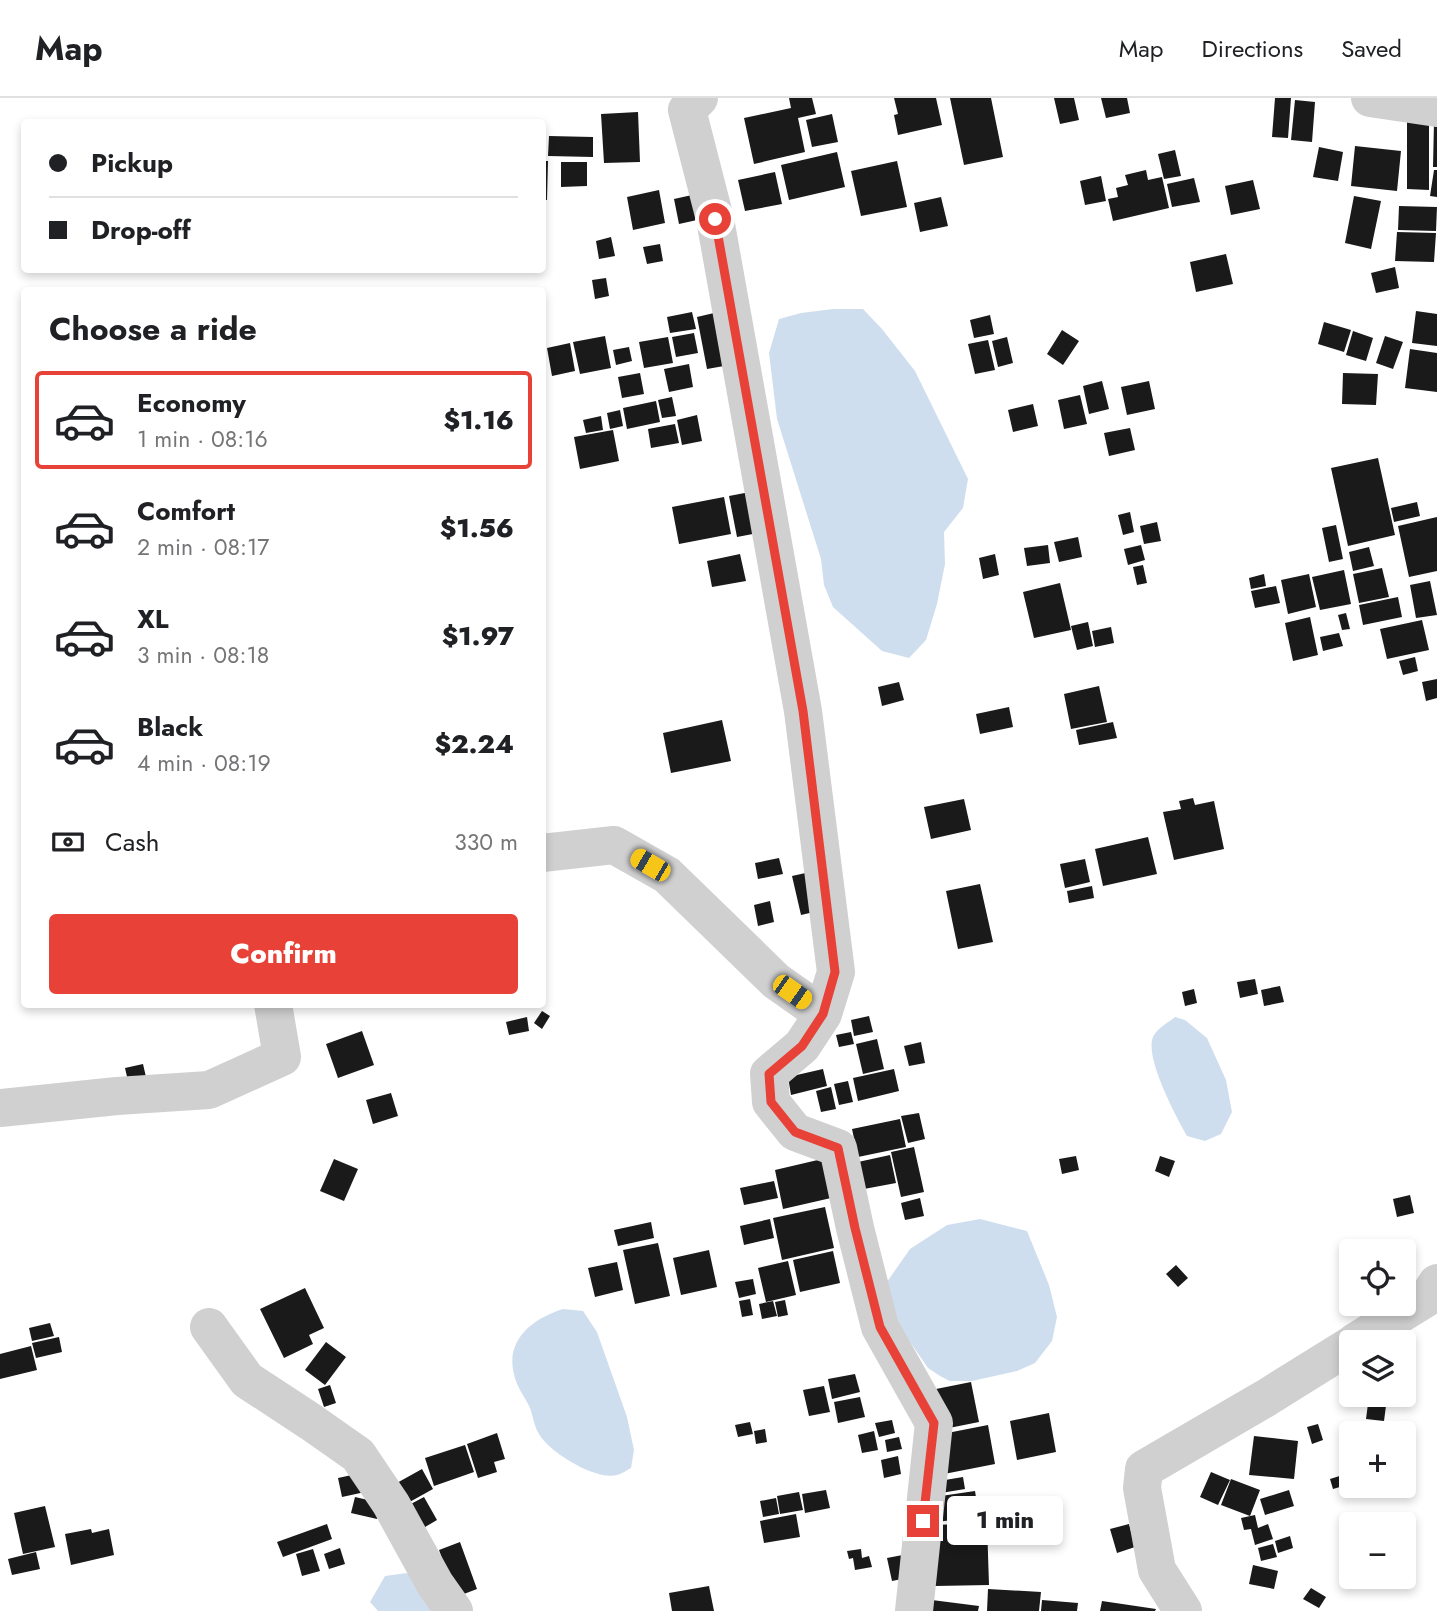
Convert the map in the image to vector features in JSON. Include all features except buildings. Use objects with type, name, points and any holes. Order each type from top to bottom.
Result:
[{"type":"street","points":[[699,98],[687,110],[715,219],[803,711],[835,972],[823,1014],[802,1046],[769,1074],[771,1102],[795,1132],[838,1148],[880,1327],[934,1423],[915,1611]]},
{"type":"street","points":[[1370,98],[1437,108]]},
{"type":"street","points":[[546,853],[614,845],[667,875],[776,981],[823,1014]]},
{"type":"street","points":[[0,1108],[209,1090],[282,1057],[274,1008]]},
{"type":"street","points":[[1374,1330],[1428,1297],[1437,1283]]},
{"type":"street","points":[[209,1327],[247,1380],[358,1455],[391,1504],[435,1584],[454,1611]]},
{"type":"street","points":[[1183,1611],[1157,1570],[1142,1488],[1144,1469],[1339,1352]]},
{"type":"water","points":[[833,309],[863,309],[882,329],[915,371],[968,479],[963,508],[944,532],[945,564],[926,640],[909,658],[882,651],[833,607],[824,585],[821,559],[777,419],[769,353],[779,319]]},
{"type":"water","points":[[1175,1017],[1185,1020],[1207,1038],[1226,1080],[1232,1112],[1221,1134],[1205,1141],[1187,1136],[1162,1086],[1153,1056],[1154,1035]]},
{"type":"water","points":[[980,1219],[1027,1231],[1049,1285],[1057,1317],[1052,1341],[1035,1363],[1017,1371],[972,1381],[950,1381],[928,1368],[886,1307],[882,1289],[910,1249],[947,1225]]},
{"type":"water","points":[[563,1309],[583,1311],[597,1332],[627,1417],[634,1450],[631,1468],[619,1474],[597,1474],[574,1464],[552,1449],[537,1431],[530,1408],[515,1378],[512,1362],[518,1340],[532,1324]]},
{"type":"water","points":[[407,1573],[432,1598],[439,1611],[378,1611],[370,1602],[385,1576]]},
{"type":"route","points":[[715,219],[803,711],[835,972],[823,1014],[802,1046],[769,1074],[771,1102],[795,1132],[838,1148],[880,1327],[934,1423],[923,1521]]}]
